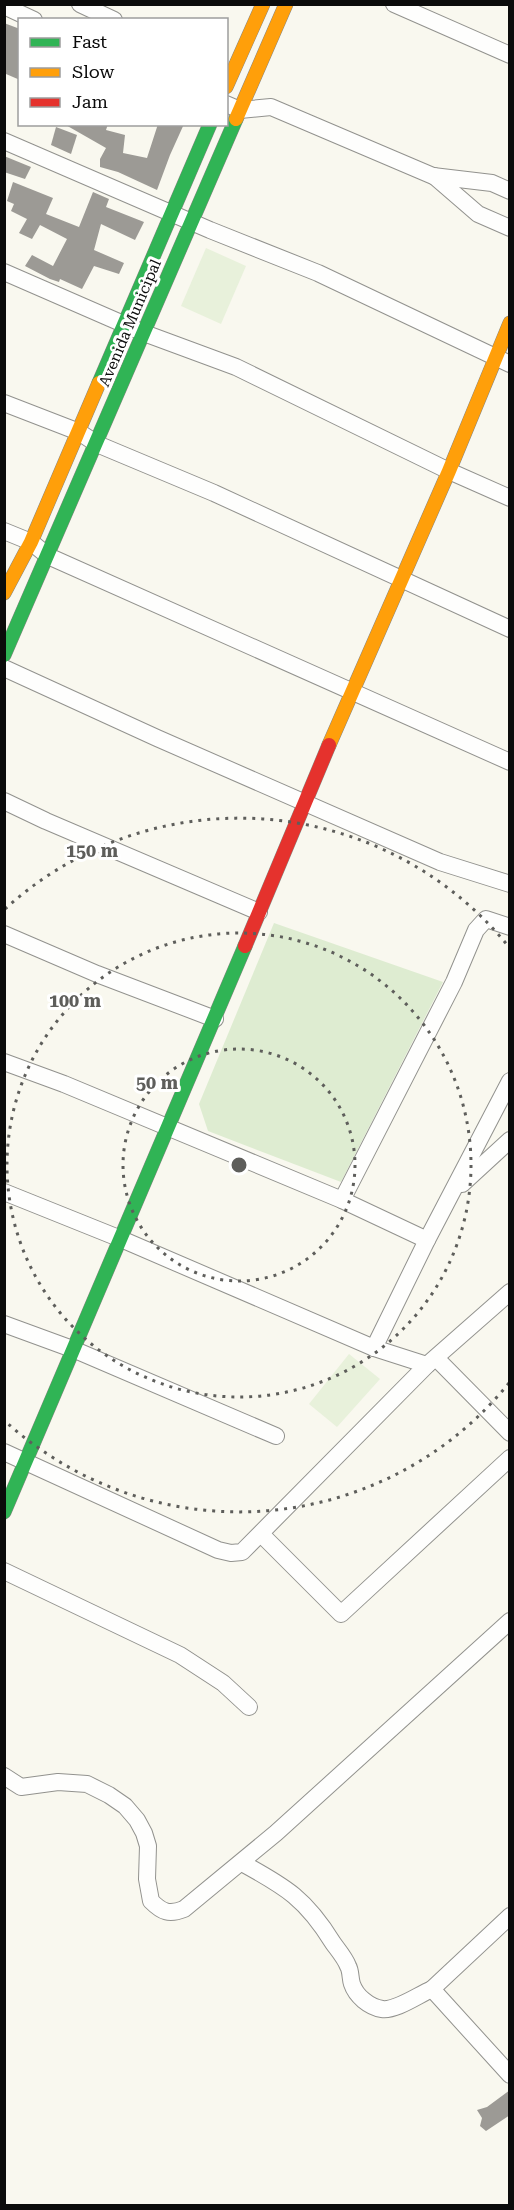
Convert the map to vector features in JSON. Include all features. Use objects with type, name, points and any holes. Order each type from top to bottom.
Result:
[{"type":"street","points":[[80,4],[110,18]]},
{"type":"street","points":[[263,4],[229,77],[253,82],[270,107]]},
{"type":"street","name":"Avenida Municipal","points":[[233,107],[253,82],[286,4]]},
{"type":"street","points":[[394,4],[510,55]]},
{"type":"street","points":[[4,6],[30,18]]},
{"type":"street","points":[[233,107],[270,107],[433,176],[492,183],[510,191]]},
{"type":"street","name":"Avenida Municipal","points":[[4,593],[31,542],[209,126]]},
{"type":"street","name":"Avenida Municipal","points":[[4,655],[191,222],[226,126]]},
{"type":"street","points":[[4,141],[191,222],[318,273],[502,361]]},
{"type":"street","points":[[433,176],[478,214],[510,228]]},
{"type":"street","points":[[4,272],[144,333],[236,367],[449,471],[510,498]]},
{"type":"street","points":[[4,1512],[169,1128],[351,692],[449,471],[502,361],[510,323]]},
{"type":"street","points":[[4,403],[79,432],[97,444],[214,494],[510,629]]},
{"type":"street","points":[[4,531],[31,542],[48,556],[510,762]]},
{"type":"street","points":[[4,668],[305,804],[440,862],[510,884]]},
{"type":"street","points":[[4,801],[259,912]]},
{"type":"street","points":[[342,1200],[453,982],[476,930],[486,920],[510,927]]},
{"type":"street","points":[[4,933],[107,978],[215,1019]]},
{"type":"street","points":[[4,1062],[64,1084],[342,1200],[427,1240]]},
{"type":"street","points":[[374,1348],[510,1081]]},
{"type":"street","points":[[453,1193],[510,1140]]},
{"type":"street","points":[[4,1192],[121,1239],[374,1348],[431,1362],[510,1433]]},
{"type":"street","points":[[4,1452],[218,1550],[231,1553],[242,1552],[431,1362],[510,1292]]},
{"type":"street","points":[[4,1324],[75,1350],[276,1436]]},
{"type":"street","points":[[261,1534],[341,1614],[510,1458]]},
{"type":"street","points":[[4,1571],[180,1655],[223,1683],[249,1707]]},
{"type":"street","points":[[4,1776],[21,1787],[58,1782],[87,1784],[125,1806],[137,1820],[148,1846],[147,1879],[151,1901],[166,1912],[174,1913],[183,1909],[242,1863],[510,1621]]},
{"type":"street","points":[[242,1863],[282,1885],[300,1899],[324,1928],[349,1967],[352,1985],[369,2005],[382,2009],[393,2009],[432,1989],[510,1916]]},
{"type":"street","points":[[432,1989],[510,2075]]},
{"type":"green space","points":[[206,248],[246,266],[221,324],[181,306]]},
{"type":"green space","points":[[274,923],[443,982],[341,1182],[208,1131],[199,1104]]},
{"type":"green space","points":[[349,1354],[380,1379],[337,1427],[309,1404]]},
{"type":"building","points":[[4,23],[18,28],[18,79],[6,74]]},
{"type":"building","points":[[68,126],[107,126],[106,130],[125,135],[123,153],[147,158],[157,126],[183,126],[157,190],[118,172],[100,167],[100,159],[106,148]]},
{"type":"building","points":[[56,127],[77,135],[71,154],[51,145]]},
{"type":"building","points":[[4,156],[31,167],[25,179],[4,172]]},
{"type":"building","points":[[13,182],[53,198],[46,214],[79,227],[93,192],[109,199],[106,207],[144,222],[135,240],[101,224],[94,250],[124,263],[119,274],[94,266],[82,289],[60,279],[59,282],[50,279],[25,266],[32,255],[53,266],[67,239],[40,225],[32,239],[19,233],[27,219],[11,211],[14,204],[7,201]]},
{"type":"building","points":[[510,2090],[510,2115],[486,2131],[480,2126],[482,2118],[477,2110],[487,2107]]},
{"type":"traffic: fast","points":[[4,655],[236,119]]},
{"type":"traffic: fast","points":[[99,383],[209,126]]},
{"type":"traffic: fast","points":[[4,1512],[245,946]]},
{"type":"traffic: slow","points":[[228,83],[263,4]]},
{"type":"traffic: slow","points":[[236,119],[286,4]]},
{"type":"traffic: slow","points":[[329,745],[449,471],[510,323]]},
{"type":"traffic: slow","points":[[4,593],[31,542],[99,383]]},
{"type":"traffic: jam","points":[[245,946],[329,745]]}]
